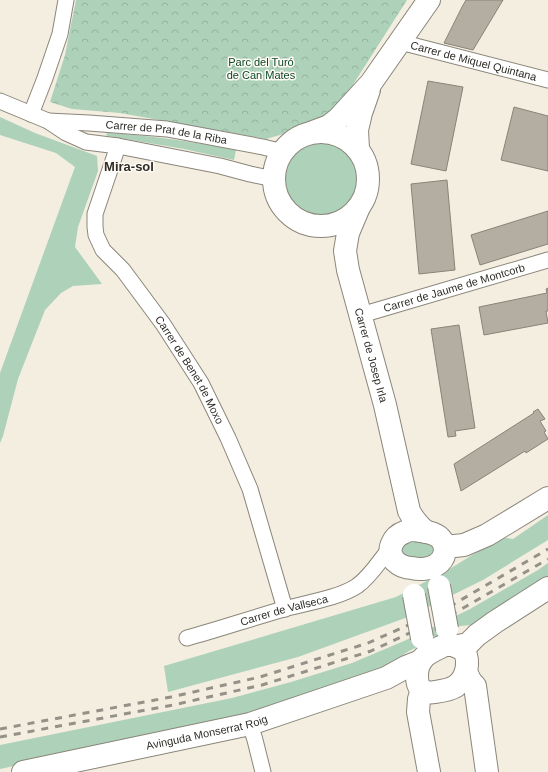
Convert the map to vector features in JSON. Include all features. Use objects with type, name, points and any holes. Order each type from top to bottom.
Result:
[{"type":"street","points":[[31,114],[60,34],[66,0]]},
{"type":"street","points":[[348,270],[336,250],[318,229],[302,222],[287,211],[275,188],[275,169],[278,160],[291,143],[300,136],[329,126],[338,119],[371,84],[429,0]]},
{"type":"street","name":"Carrer de Miquel Quintana","points":[[400,42],[548,80]]},
{"type":"street","points":[[358,149],[356,130],[371,84]]},
{"type":"street","name":"Carrer de Prat de la Riba","points":[[0,101],[48,121],[66,133],[86,142],[118,146],[220,166],[274,179]]},
{"type":"street","name":"Carrer de Prat de la Riba","points":[[48,121],[167,129],[283,152]]},
{"type":"street","points":[[310,225],[319,226],[337,223],[353,214],[363,200],[368,182],[368,173],[365,160],[352,143],[337,134],[329,132],[311,133]]},
{"type":"street","name":"Carrer de Benet de Moxo","points":[[118,146],[95,214],[96,235],[103,250],[123,270],[163,324],[201,383],[228,438],[250,489],[285,609]]},
{"type":"street","name":"Carrer de Josep Irla","points":[[359,207],[348,233],[345,251],[348,270],[385,405],[407,504]]},
{"type":"street","name":"Carrer de Jaume de Montcorb","points":[[360,315],[548,260]]},
{"type":"street","points":[[398,552],[420,569],[427,568],[441,556],[464,544],[487,535],[548,498]]},
{"type":"street","points":[[407,504],[411,516],[426,532]]},
{"type":"street","points":[[407,504],[407,516],[398,552],[409,574],[414,595],[422,652],[417,678],[420,687],[418,712],[428,772]]},
{"type":"street","points":[[398,552],[406,531],[414,530],[426,532],[441,538],[439,586],[458,649],[471,682],[475,686],[487,772]]},
{"type":"street","name":"Carrer de Vallseca","points":[[187,638],[342,594],[357,586],[374,569],[398,552]]},
{"type":"street","points":[[422,652],[430,653],[445,645],[458,649],[468,644],[477,635],[548,588]]},
{"type":"street","points":[[420,687],[426,692],[433,692],[449,690],[457,685],[458,649]]},
{"type":"street","name":"Avinguda Monserrat Roig","points":[[23,772],[250,724],[386,678],[406,667],[422,652]]},
{"type":"street","name":"Avinguda Monserrat Roig","points":[[386,678],[404,678],[420,687]]},
{"type":"street","points":[[250,724],[263,772]]},
{"type":"green space","name":"Parc del Turó de Can Mates","points":[[76,0],[407,0],[333,116],[266,139],[120,113],[72,109],[50,102],[65,55]]},
{"type":"green space","points":[[0,117],[35,133],[97,156],[98,171],[78,227],[75,247],[102,284],[73,286],[61,293],[45,310],[18,379],[0,443],[0,373],[75,167],[56,153],[0,135]]},
{"type":"green space","points":[[107,133],[172,139],[236,150],[234,160],[184,149],[108,136],[106,135]]},
{"type":"green space","points":[[321,142],[335,145],[347,153],[355,165],[358,179],[355,193],[347,205],[335,213],[321,216],[307,213],[295,205],[287,193],[284,179],[287,165],[295,153],[307,145]]},
{"type":"green space","points":[[548,515],[548,540],[483,580],[408,617],[298,657],[168,692],[164,666],[396,597],[448,570],[477,552],[488,543],[500,538],[513,539]]},
{"type":"green space","points":[[419,540],[432,545],[433,552],[428,559],[409,559],[401,552],[402,546],[408,541]]},
{"type":"green space","points":[[548,563],[548,577],[472,625],[460,626],[409,651],[374,674],[291,707],[0,769],[0,745],[232,698],[352,663],[404,641],[470,609]]},
{"type":"building","points":[[466,0],[503,0],[473,50],[444,43]]},
{"type":"building","points":[[428,81],[463,87],[446,171],[411,164]]},
{"type":"building","points":[[514,107],[548,116],[548,171],[501,160]]},
{"type":"building","points":[[447,180],[455,270],[419,274],[411,184]]},
{"type":"building","points":[[548,211],[548,244],[480,265],[471,235]]},
{"type":"building","points":[[548,288],[548,311],[546,311],[548,323],[484,335],[479,307],[547,293],[546,289]]},
{"type":"building","points":[[459,325],[475,428],[455,431],[456,436],[448,437],[431,329]]},
{"type":"building","points":[[538,409],[545,419],[540,421],[546,431],[544,432],[548,439],[526,453],[525,451],[461,491],[454,464]]},
{"type":"railway","points":[[449,606],[548,549]]},
{"type":"railway","points":[[450,615],[548,559]]},
{"type":"railway","points":[[0,729],[171,697],[260,677],[368,643],[413,623]]},
{"type":"railway","points":[[0,737],[173,705],[262,685],[371,651],[414,631]]},
{"type":"district","name":"Mira-sol","points":[[129,166]]}]
